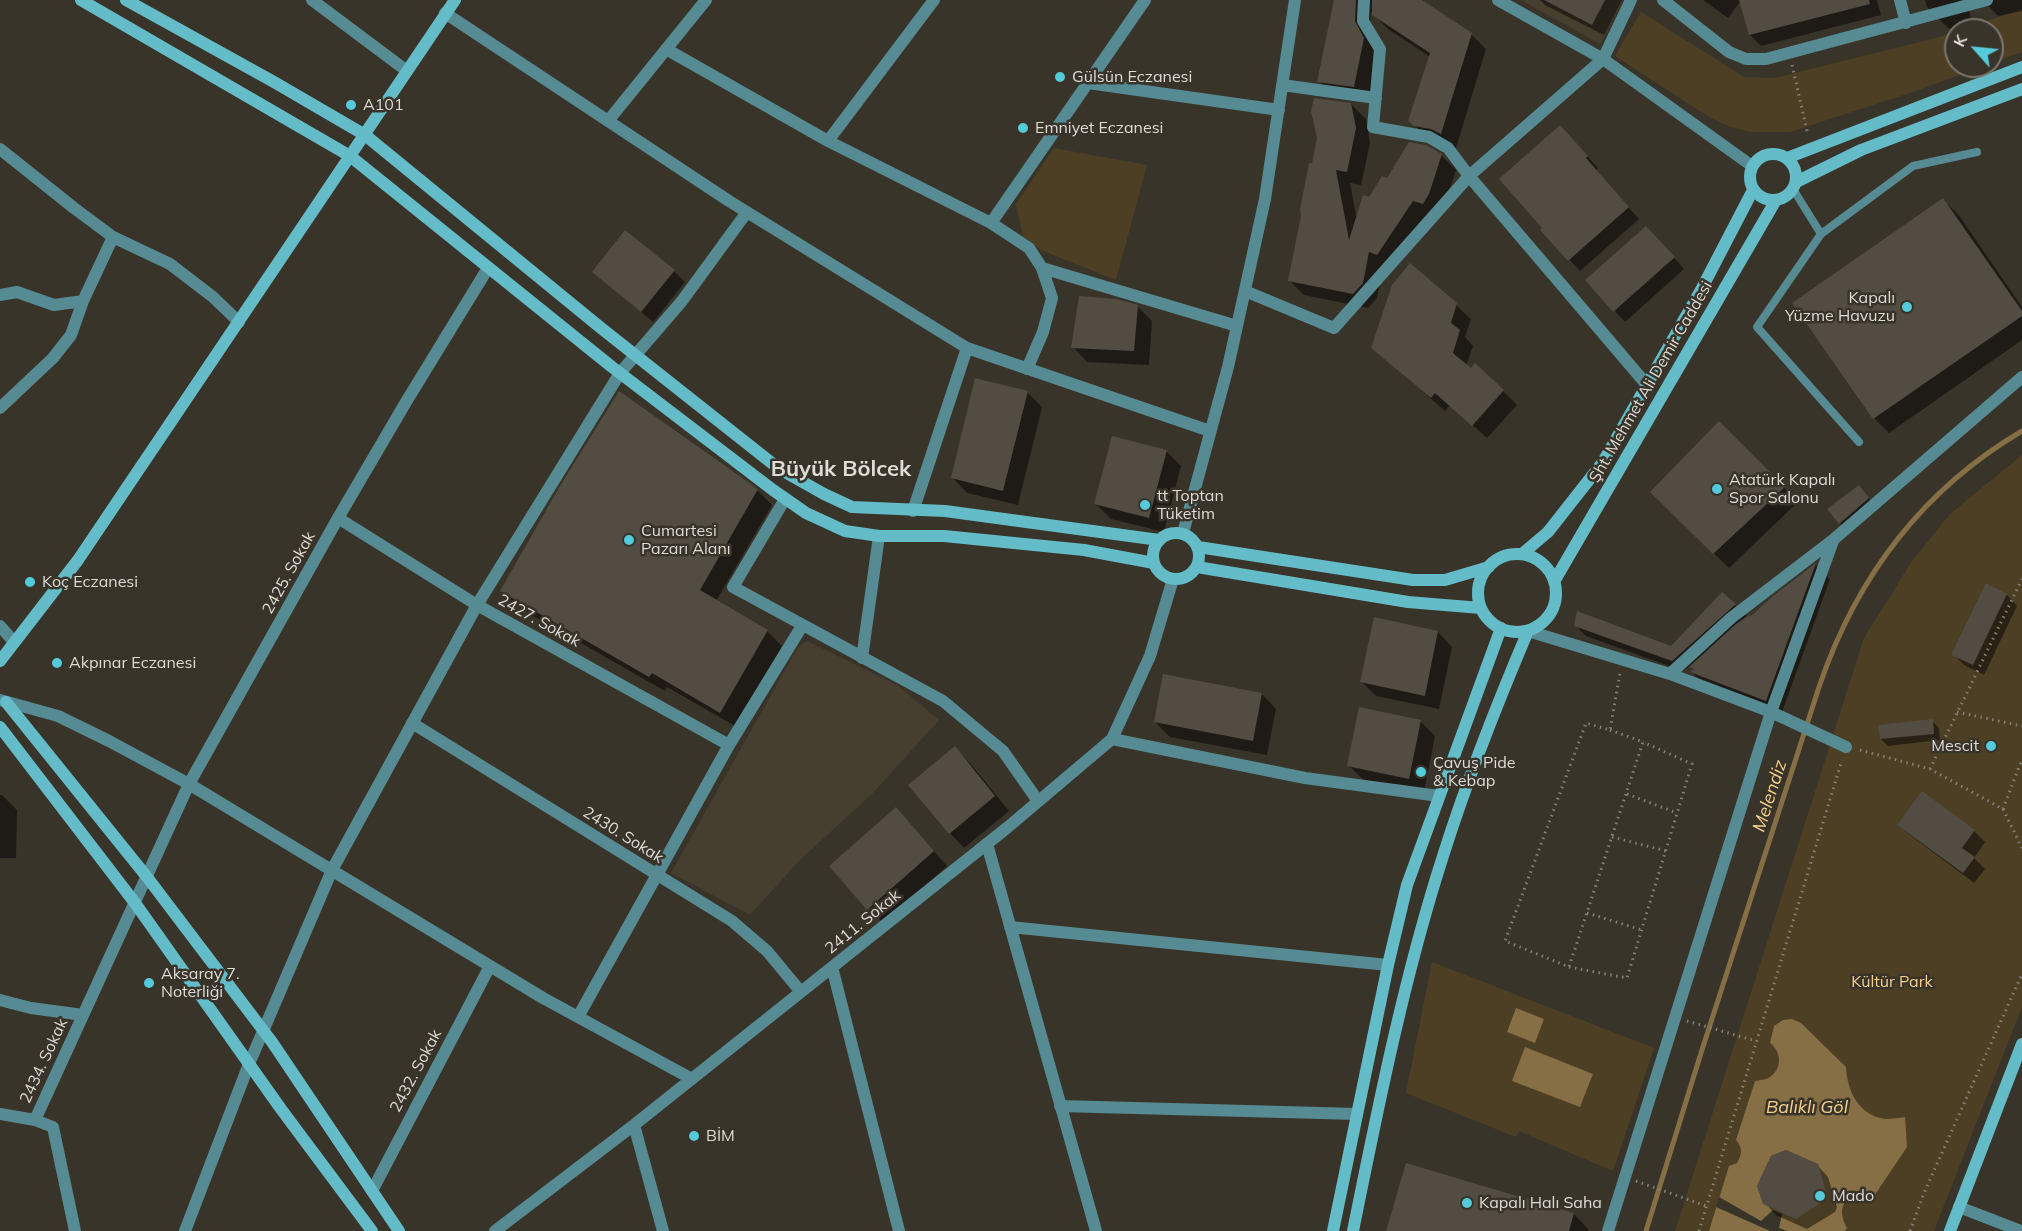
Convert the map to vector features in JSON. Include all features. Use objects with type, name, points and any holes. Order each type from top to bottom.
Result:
[{"type":"main road","points":[[81,0],[351,156],[620,373],[806,513],[845,531],[879,536],[944,536],[1084,550],[1154,563]]},
{"type":"main road","points":[[126,0],[365,135],[636,356],[778,468],[824,494],[852,507],[945,511],[1159,540]]},
{"type":"main road","points":[[0,661],[78,561],[455,0]]},
{"type":"main road","points":[[1787,159],[2022,67]]},
{"type":"main road","points":[[1794,186],[1795,169],[1787,159],[1779,154],[1763,156],[1752,166],[1749,175],[1753,190],[1762,198],[1776,200],[1788,195],[1794,186],[1861,150],[2022,89]]},
{"type":"main road","name":"Şht. Mehmet Ali Demir Caddesi","points":[[1522,554],[1548,532],[1603,462],[1701,290],[1753,190]]},
{"type":"main road","name":"Şht. Mehmet Ali Demir Caddesi","points":[[1555,580],[1776,200]]},
{"type":"main road","points":[[1183,533],[1191,537],[1200,554],[1197,567],[1185,577],[1173,579],[1160,573],[1154,563],[1153,553],[1159,540],[1166,534],[1183,533]]},
{"type":"main road","points":[[1198,547],[1413,580],[1445,579],[1489,567]]},
{"type":"main road","points":[[1512,554],[1535,558],[1544,564],[1555,580],[1557,594],[1554,607],[1547,619],[1528,631],[1516,632],[1501,628],[1490,621],[1481,608],[1478,590],[1482,576],[1497,559],[1512,554]]},
{"type":"main road","points":[[1197,567],[1408,602],[1481,608]]},
{"type":"main road","points":[[1333,1231],[1388,965],[1407,885],[1501,628]]},
{"type":"main road","points":[[1353,1231],[1376,1118],[1428,906],[1443,855],[1498,701],[1528,631]]},
{"type":"main road","points":[[2,699],[147,877],[263,1031],[399,1231]]},
{"type":"main road","points":[[0,727],[135,903],[249,1064],[372,1231]]},
{"type":"main road","points":[[1950,1231],[2022,1044]]},
{"type":"street","points":[[312,0],[407,71]]},
{"type":"street","points":[[608,121],[706,0]]},
{"type":"street","points":[[828,141],[934,0]]},
{"type":"street","points":[[991,223],[1145,0]]},
{"type":"street","points":[[1183,533],[1237,326],[1265,199],[1295,0]]},
{"type":"street","points":[[1364,0],[1363,21],[1380,49],[1373,127],[1429,136],[1448,148],[1469,176],[1647,385]]},
{"type":"street","points":[[1498,0],[1603,58],[1752,166]]},
{"type":"street","points":[[1245,291],[1334,328],[1469,176],[1603,58],[1631,0]]},
{"type":"street","points":[[1663,0],[1730,52],[1746,59],[1766,59],[1906,23],[1966,3],[1987,0]]},
{"type":"street","points":[[1900,0],[1906,23]]},
{"type":"street","points":[[445,13],[747,212],[967,348],[1210,431]]},
{"type":"street","points":[[666,50],[828,141],[991,223],[1029,248],[1042,268],[1052,298],[1043,332],[1027,369]]},
{"type":"street","points":[[1088,83],[1279,110]]},
{"type":"street","points":[[1282,85],[1376,98]]},
{"type":"street","points":[[0,149],[113,237],[170,264],[213,297],[238,322]]},
{"type":"street","points":[[185,1231],[249,1064],[332,870],[477,605],[620,373],[682,302],[747,212]]},
{"type":"street","points":[[0,408],[53,358],[71,334],[83,301],[113,237]]},
{"type":"street","name":"2425. Sokak","points":[[135,903],[189,784],[338,518],[488,268]]},
{"type":"street","points":[[1042,268],[1237,326]]},
{"type":"street","points":[[0,295],[17,292],[54,305],[83,301]]},
{"type":"street","points":[[913,511],[967,348]]},
{"type":"street","points":[[1670,674],[1731,618],[1833,540],[2022,377]]},
{"type":"street","points":[[785,498],[733,587],[943,701],[1003,751],[1038,801]]},
{"type":"street","name":"2427. Sokak","points":[[338,518],[477,605],[729,745]]},
{"type":"street","points":[[862,658],[879,536]]},
{"type":"street","points":[[1608,1231],[1771,712],[1833,540]]},
{"type":"street","name":"2411. Sokak","points":[[495,1231],[634,1125],[987,844],[1112,739],[1150,656],[1173,579]]},
{"type":"street","points":[[0,626],[14,642]]},
{"type":"street","points":[[578,1017],[729,745],[802,626]]},
{"type":"street","points":[[1528,631],[1670,674],[1771,712],[1846,747]]},
{"type":"street","points":[[2,699],[58,716],[189,784],[490,966],[692,1079]]},
{"type":"street","name":"2430. Sokak","points":[[412,723],[732,921],[767,951],[801,992]]},
{"type":"street","points":[[1112,739],[1305,778],[1439,796]]},
{"type":"street","points":[[987,844],[1096,1231]]},
{"type":"street","name":"2434. Sokak","points":[[75,1231],[53,1127],[35,1120],[135,903]]},
{"type":"street","points":[[1010,927],[1388,965]]},
{"type":"street","name":"2432. Sokak","points":[[372,1191],[490,966]]},
{"type":"street","points":[[832,967],[899,1231]]},
{"type":"street","points":[[0,1000],[31,1008],[83,1015]]},
{"type":"street","points":[[1060,1106],[1357,1114]]},
{"type":"street","points":[[0,1114],[35,1120]]},
{"type":"street","points":[[634,1125],[663,1231]]},
{"type":"street","points":[[1959,1207],[2021,1231]]},
{"type":"lane","points":[[1859,442],[1757,327],[1821,234],[1913,166],[1977,152]]},
{"type":"lane","points":[[1794,186],[1821,234]]},
{"type":"path","points":[[1790,53],[1812,148]]},
{"type":"path","points":[[1929,769],[2022,579]]},
{"type":"path","points":[[1610,730],[1623,660]]},
{"type":"path","points":[[1957,712],[2022,726]]},
{"type":"path","points":[[1586,723],[1643,742],[1692,764],[1627,978],[1569,967],[1505,940],[1586,723]]},
{"type":"path","points":[[1569,967],[1643,742]]},
{"type":"path","points":[[1699,1231],[1846,747],[1929,769],[2003,808],[2022,848]]},
{"type":"path","points":[[2003,808],[2022,759]]},
{"type":"path","points":[[1626,794],[1677,813]]},
{"type":"path","points":[[1612,837],[1666,851]]},
{"type":"path","points":[[1587,913],[1642,930]]},
{"type":"path","points":[[1910,1231],[1924,1193],[2022,974]]},
{"type":"path","points":[[1676,1018],[1756,1041]]},
{"type":"path","points":[[1626,1178],[1706,1206]]},
{"type":"shaded area","points":[[1521,0],[1623,0],[1600,44]]},
{"type":"shaded area","points":[[807,641],[897,685],[939,720],[872,794],[799,861],[750,915],[671,873],[798,647]]},
{"type":"green space","points":[[2022,9],[2022,52],[2004,59],[2004,18],[1996,18]]},
{"type":"green space","points":[[1641,12],[1744,77],[1774,78],[1944,36],[1944,78],[1951,78],[1790,132],[1750,132],[1731,127],[1709,117],[1615,56]]},
{"type":"green space","points":[[1054,148],[1147,165],[1116,280],[1041,250],[1023,236],[1016,204]]},
{"type":"green space","name":"Kültür Park","points":[[2022,455],[2022,1007],[1934,1231],[1675,1231],[1864,638],[1912,561],[1950,514]]},
{"type":"green space","points":[[1432,962],[1654,1048],[1613,1171],[1519,1131],[1516,1137],[1406,1093]]},
{"type":"water","points":[[1516,1008],[1544,1019],[1535,1043],[1507,1032]]},
{"type":"water","name":"Balıklı Göl","points":[[1792,1019],[1801,1023],[1846,1067],[1852,1093],[1856,1101],[1868,1113],[1886,1119],[1905,1117],[1907,1147],[1872,1199],[1856,1197],[1846,1202],[1842,1213],[1847,1228],[1845,1231],[1709,1231],[1729,1166],[1737,1163],[1740,1157],[1741,1148],[1736,1140],[1755,1081],[1768,1078],[1779,1064],[1776,1050],[1770,1043],[1774,1026],[1783,1020]],"holes":[[[1786,1150],[1817,1164],[1827,1195],[1824,1201],[1796,1218],[1764,1204],[1757,1186],[1771,1156]]]},
{"type":"water","points":[[1525,1047],[1593,1074],[1580,1107],[1512,1081]]},
{"type":"pier","points":[[1719,1197],[1761,1221],[1773,1210],[1782,1214],[1779,1228],[1787,1231],[1770,1231],[1716,1207]]},
{"type":"building","points":[[1334,0],[1356,0],[1355,21],[1364,38],[1354,87],[1317,82]]},
{"type":"building","points":[[1372,0],[1422,0],[1472,33],[1441,134],[1431,129],[1414,126],[1408,121],[1430,53],[1372,15]]},
{"type":"building","points":[[1544,0],[1605,0],[1592,25]]},
{"type":"building","points":[[1739,0],[1869,0],[1870,4],[1749,35]]},
{"type":"building","points":[[1314,98],[1351,103],[1356,128],[1347,172],[1336,170],[1349,240],[1363,195],[1369,197],[1382,176],[1387,178],[1409,142],[1426,145],[1442,154],[1429,194],[1423,204],[1413,201],[1377,255],[1369,252],[1363,283],[1353,294],[1288,281],[1309,163],[1312,163],[1317,138],[1311,111]]},
{"type":"building","points":[[1560,125],[1629,207],[1568,261],[1499,179]]},
{"type":"building","name":"Kapalı Yüzme Havuzu","points":[[1943,198],[2022,311],[2022,316],[1873,419],[1792,303]]},
{"type":"building","points":[[1646,226],[1675,257],[1613,312],[1585,280]]},
{"type":"building","points":[[625,230],[675,270],[641,312],[592,272]]},
{"type":"building","points":[[1410,263],[1457,303],[1451,323],[1460,330],[1453,353],[1471,368],[1475,363],[1504,390],[1472,426],[1435,393],[1431,398],[1371,348],[1392,285]]},
{"type":"building","points":[[1079,296],[1116,299],[1138,305],[1134,351],[1071,348]]},
{"type":"building","points":[[975,378],[1028,391],[1003,491],[951,478]]},
{"type":"building","name":"Cumartesi Pazarı Alanı","points":[[619,391],[758,489],[700,590],[768,630],[720,713],[652,673],[649,677],[500,591],[560,486]]},
{"type":"building","name":"Atatürk Kapalı Spor Salonu","points":[[1719,421],[1785,487],[1713,554],[1650,492]]},
{"type":"building","points":[[1112,436],[1167,450],[1149,518],[1094,504]]},
{"type":"building","points":[[1859,485],[1869,498],[1839,524],[1827,509]]},
{"type":"building","points":[[1816,563],[1766,701],[1690,672],[1694,669],[1689,667],[1736,624],[1749,615],[1751,616]]},
{"type":"building","points":[[1986,583],[2007,594],[1973,665],[1951,655]]},
{"type":"building","points":[[1722,592],[1736,604],[1672,661],[1574,626],[1577,611],[1671,646]]},
{"type":"building","points":[[1374,617],[1438,631],[1425,696],[1360,682]]},
{"type":"building","points":[[1163,674],[1262,693],[1253,741],[1154,722]]},
{"type":"building","points":[[1359,707],[1421,720],[1409,779],[1347,766]]},
{"type":"building","points":[[1933,719],[1934,734],[1880,739],[1878,725]]},
{"type":"building","points":[[955,746],[995,796],[949,834],[908,785]]},
{"type":"building","points":[[1922,791],[1975,830],[1962,848],[1975,857],[1963,873],[1897,825]]},
{"type":"building","points":[[896,807],[934,851],[867,910],[829,866]]},
{"type":"building","points":[[1786,1150],[1818,1164],[1827,1195],[1824,1201],[1796,1219],[1763,1204],[1757,1186],[1771,1156]]},
{"type":"building","name":"Kapalı Halı Saha","points":[[1406,1163],[1574,1213],[1569,1231],[1386,1231]]},
{"type":"waterway","name":"Melendiz","points":[[1646,1231],[1701,1053],[1819,687],[1834,647],[1852,609],[1897,540],[1953,481],[1986,454],[2022,431]]},
{"type":"place","name":"Gülsün Eczanesi","points":[[1060,77]]},
{"type":"place","name":"A101","points":[[351,105]]},
{"type":"place","name":"Emniyet Eczanesi","points":[[1023,128]]},
{"type":"place","name":"Kapalı Yüzme Havuzu","points":[[1907,307]]},
{"type":"place","name":"Atatürk Kapalı Spor Salonu","points":[[1717,489]]},
{"type":"place","name":"tt Toptan Tüketim","points":[[1145,505]]},
{"type":"place","name":"Cumartesi Pazarı Alanı","points":[[629,540]]},
{"type":"place","name":"Koç Eczanesi","points":[[30,582]]},
{"type":"place","name":"Akpınar Eczanesi","points":[[57,663]]},
{"type":"place","name":"Mescit","points":[[1991,746]]},
{"type":"place","name":"Çavuş Pide & Kebap","points":[[1421,772]]},
{"type":"place","name":"Aksaray 7. Noterliği","points":[[149,983]]},
{"type":"place","name":"BİM","points":[[694,1136]]},
{"type":"place","name":"Mado","points":[[1820,1196]]},
{"type":"place","name":"Kapalı Halı Saha","points":[[1467,1203]]},
{"type":"district","name":"Büyük Bölcek","points":[[841,469]]}]
